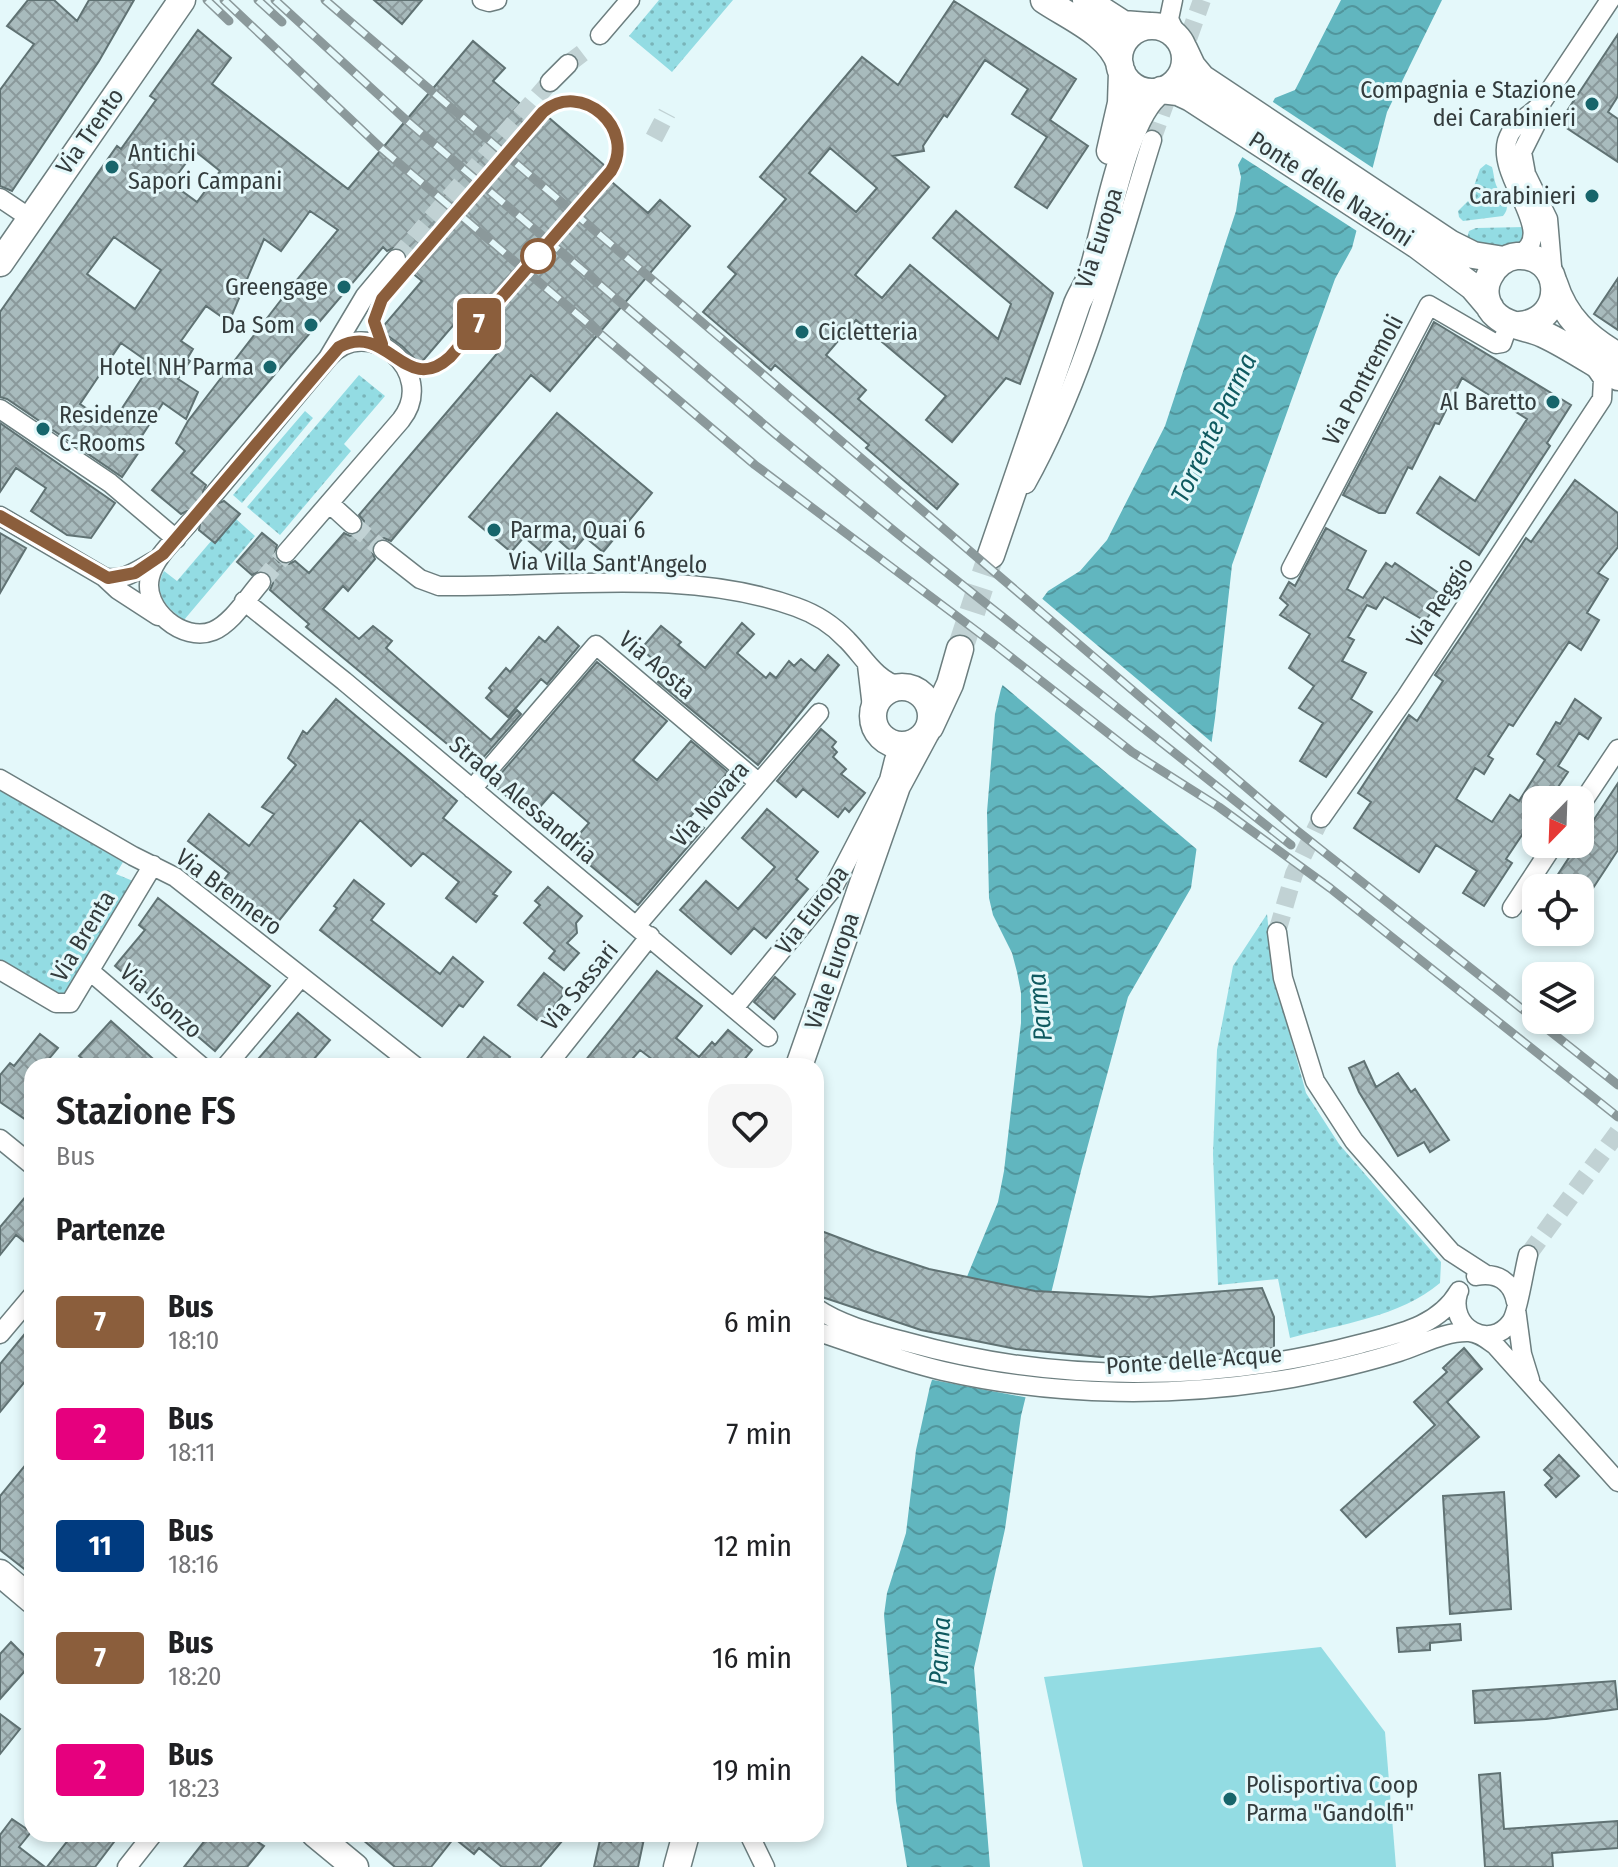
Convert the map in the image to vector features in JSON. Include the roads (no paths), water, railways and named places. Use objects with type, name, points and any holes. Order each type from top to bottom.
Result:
[{"type":"main road","points":[[1044,0],[1106,41],[1135,87],[1148,91],[1161,90],[1174,84],[1183,72],[1180,43],[1164,28],[1123,24],[1086,0]]},
{"type":"main road","name":"Via Trento","points":[[0,263],[176,2]]},
{"type":"main road","points":[[1121,68],[1120,52],[1125,40],[1135,30],[1149,26]]},
{"type":"main road","name":"Ponte delle Nazioni","points":[[1180,43],[1192,66],[1196,88]]},
{"type":"main road","name":"Via Europa","points":[[1077,304],[1081,274],[1121,103],[1121,68]]},
{"type":"main road","name":"Ponte delle Nazioni","points":[[1161,90],[1178,92],[1196,88],[1435,246],[1506,319]]},
{"type":"main road","name":"Via Europa","points":[[1077,304],[1091,275],[1136,121],[1151,98],[1161,90]]},
{"type":"main road","name":"Ponte delle Nazioni","points":[[1435,246],[1507,259]]},
{"type":"main road","points":[[1618,356],[1586,335],[1572,320],[1546,268],[1534,259],[1507,259],[1492,270],[1486,285],[1506,319],[1545,335],[1618,377]]},
{"type":"main road","points":[[1506,319],[1534,322],[1546,314],[1553,302],[1553,280]]},
{"type":"main road","points":[[995,544],[1077,304]]},
{"type":"main road","points":[[876,725],[890,742],[902,745],[915,742],[927,731],[950,684],[958,654],[941,677],[889,690],[879,698],[876,725],[896,773]]},
{"type":"main road","points":[[904,687],[918,692],[927,700],[931,711],[927,731]]},
{"type":"main road","name":"Via Europa","points":[[896,773],[927,731]]},
{"type":"main road","name":"Viale Europa","points":[[802,1058],[896,773]]},
{"type":"main road","points":[[0,1573],[24,1593]]},
{"type":"main road","points":[[325,1842],[355,1867]]},
{"type":"main road","points":[[677,1867],[684,1842]]},
{"type":"street","points":[[482,0],[497,0]]},
{"type":"street","points":[[600,35],[630,0]]},
{"type":"street","points":[[1173,0],[1169,19],[1180,43]]},
{"type":"street","points":[[1507,259],[1527,248],[1534,230],[1510,176],[1507,141],[1519,121],[1540,105],[1610,0]]},
{"type":"street","points":[[550,82],[568,64]]},
{"type":"street","points":[[1540,105],[1535,126],[1523,147],[1522,162],[1548,219],[1553,280]]},
{"type":"street","name":"Via Europa","points":[[995,544],[1067,397],[1152,140]]},
{"type":"street","points":[[0,198],[30,218]]},
{"type":"street","points":[[328,358],[365,296],[396,259]]},
{"type":"street","name":"Via Pontremoli","points":[[1291,569],[1429,305],[1496,344],[1502,343],[1506,319]]},
{"type":"street","points":[[215,493],[339,347],[354,341],[370,342],[387,351],[406,369],[413,384],[413,400],[401,420],[286,553]]},
{"type":"street","name":"Via Reggio","points":[[1321,818],[1406,697],[1604,394],[1603,379],[1597,367],[1587,359]]},
{"type":"street","name":"Via Reggio","points":[[1595,409],[1618,386]]},
{"type":"street","points":[[0,409],[110,483],[176,539]]},
{"type":"street","points":[[329,503],[352,524]]},
{"type":"street","points":[[0,516],[104,577],[118,590],[188,632],[212,631],[226,622],[261,582]]},
{"type":"street","points":[[171,622],[152,602],[149,586],[152,570],[190,522]]},
{"type":"street","name":"Via Villa Sant'Angelo","points":[[383,550],[420,579],[439,586],[681,584],[752,594],[800,608],[825,621],[847,639],[867,665],[887,681],[904,687]]},
{"type":"street","points":[[104,577],[113,579],[135,573],[163,554]]},
{"type":"street","name":"Strada Alessandria","points":[[244,601],[768,1037]]},
{"type":"street","name":"Via Aosta","points":[[472,789],[596,645],[759,783]]},
{"type":"street","points":[[867,665],[876,725]]},
{"type":"street","name":"Via Novara","points":[[644,931],[759,783],[819,713]]},
{"type":"street","points":[[1593,786],[1618,749]]},
{"type":"street","name":"Via Europa","points":[[734,1008],[826,899],[892,772],[896,773]]},
{"type":"street","name":"Via Brennero","points":[[0,779],[175,877],[405,1058]]},
{"type":"street","points":[[1512,908],[1545,858]]},
{"type":"street","name":"Via Brenta","points":[[0,970],[52,1001],[65,1005],[74,999],[153,865]]},
{"type":"street","name":"Via Sassari","points":[[553,1058],[644,931]]},
{"type":"street","points":[[1277,932],[1283,978],[1315,1081],[1354,1141],[1451,1252],[1509,1284],[1516,1305],[1522,1354],[1532,1387]]},
{"type":"street","name":"Via Isonzo","points":[[91,972],[192,1058]]},
{"type":"street","points":[[233,1058],[301,977]]},
{"type":"street","points":[[0,1139],[24,1158]]},
{"type":"street","points":[[1451,1252],[1461,1288]]},
{"type":"street","points":[[1480,1334],[1494,1334],[1506,1327],[1516,1305],[1528,1255],[1488,1275],[1473,1277],[1461,1288],[1456,1304],[1459,1317],[1467,1328],[1495,1345],[1618,1482]]},
{"type":"street","name":"Ponte delle Acque","points":[[1226,1378],[1406,1331],[1434,1318],[1452,1302],[1461,1288]]},
{"type":"street","points":[[0,1334],[24,1306]]},
{"type":"street","points":[[824,1312],[893,1339],[1003,1363],[1226,1378]]},
{"type":"street","name":"Ponte delle Acque","points":[[824,1334],[909,1362],[1021,1385],[1123,1392],[1226,1378],[1331,1370],[1455,1333],[1480,1334]]},
{"type":"street","points":[[127,1867],[147,1842]]},
{"type":"street","points":[[753,1842],[765,1867]]},
{"type":"water","points":[[1341,0],[1442,0],[1387,112],[1352,248],[1335,279],[1232,565],[1215,718],[1191,888],[1128,997],[1081,1171],[1021,1416],[1005,1529],[974,1668],[990,1867],[907,1867],[896,1801],[884,1615],[887,1593],[906,1533],[916,1450],[930,1386],[961,1291],[998,1202],[1021,1023],[1017,972],[989,898],[987,812],[995,714],[1001,689],[1034,610],[1048,591],[1080,571],[1107,540],[1165,426],[1236,211],[1241,177],[1238,165],[1275,98],[1295,90]]},
{"type":"tunnel","points":[[1152,140],[1202,0]]},
{"type":"tunnel","points":[[568,64],[589,48]]},
{"type":"tunnel","points":[[396,259],[550,82]]},
{"type":"tunnel","points":[[654,138],[667,113]]},
{"type":"tunnel","points":[[190,522],[215,493]]},
{"type":"tunnel","points":[[352,524],[383,550]]},
{"type":"tunnel","points":[[261,582],[286,553]]},
{"type":"tunnel","points":[[960,649],[991,555]]},
{"type":"tunnel","points":[[1277,932],[1294,874],[1321,818]]},
{"type":"tunnel","points":[[1528,1255],[1618,1132]]},
{"type":"railway","points":[[207,0],[229,21]]},
{"type":"railway","points":[[224,0],[382,149],[755,465],[1132,752],[1219,807],[1330,888],[1618,1117]]},
{"type":"railway","points":[[258,0],[282,22]]},
{"type":"railway","points":[[275,0],[406,120],[774,433],[1291,845]]},
{"type":"railway","points":[[325,0],[1295,829],[1618,1085]]},
{"type":"place","name":"Compagnia e Stazione dei Carabinieri","points":[[1592,104]]},
{"type":"place","name":"Antichi Sapori Campani","points":[[112,167]]},
{"type":"place","name":"Carabinieri","points":[[1592,196]]},
{"type":"place","name":"Greengage","points":[[344,287]]},
{"type":"place","name":"Da Som","points":[[311,325]]},
{"type":"place","name":"Cicletteria","points":[[802,332]]},
{"type":"place","name":"Hotel NH Parma","points":[[270,367]]},
{"type":"place","name":"Al Baretto","points":[[1553,402]]},
{"type":"place","name":"Residenze C-Rooms","points":[[43,429]]},
{"type":"place","name":"Parma, Quai 6","points":[[494,530]]},
{"type":"place","name":"Polisportiva Coop Parma \"Gandolfi\"","points":[[1230,1799]]},
{"type":"water label","name":"Torrente Parma","points":[[1214,428]]},
{"type":"water label","name":"Parma","points":[[1040,1007]]},
{"type":"water label","name":"Parma","points":[[940,1651]]}]
